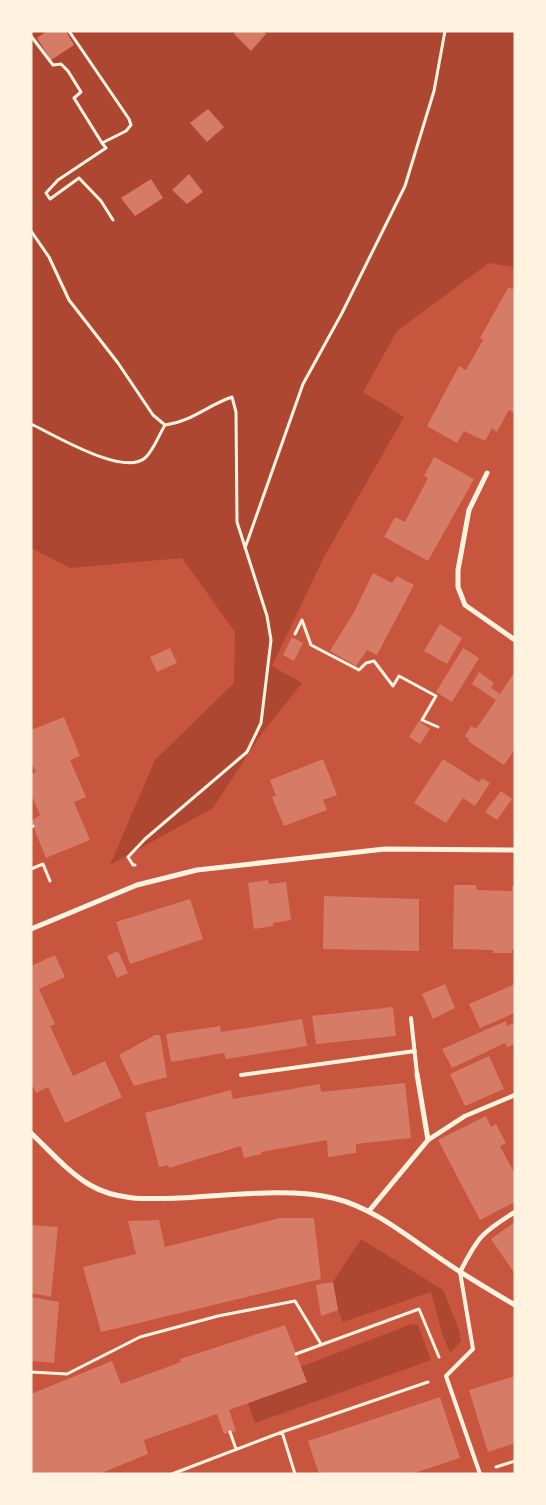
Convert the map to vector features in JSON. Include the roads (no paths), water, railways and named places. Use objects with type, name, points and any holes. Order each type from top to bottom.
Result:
[{"type":"street","points":[[487,473],[470,510],[458,570],[458,587],[465,605],[515,640]]},
{"type":"street","points":[[31,929],[137,885],[197,870],[385,849],[515,850]]},
{"type":"street","points":[[417,1074],[428,1140]]},
{"type":"street","points":[[369,1211],[428,1140],[465,1116],[515,1094]]},
{"type":"street","points":[[31,1132],[62,1164],[91,1186],[123,1197],[152,1199],[310,1194],[333,1198],[369,1211],[460,1272],[515,1305]]},
{"type":"street","points":[[460,1272],[474,1246],[486,1230],[515,1212]]},
{"type":"lane","points":[[411,1018],[417,1074]]},
{"type":"lane","points":[[241,1074],[415,1051]]},
{"type":"lane","points":[[460,1272],[472,1348],[446,1376],[480,1474]]}]
